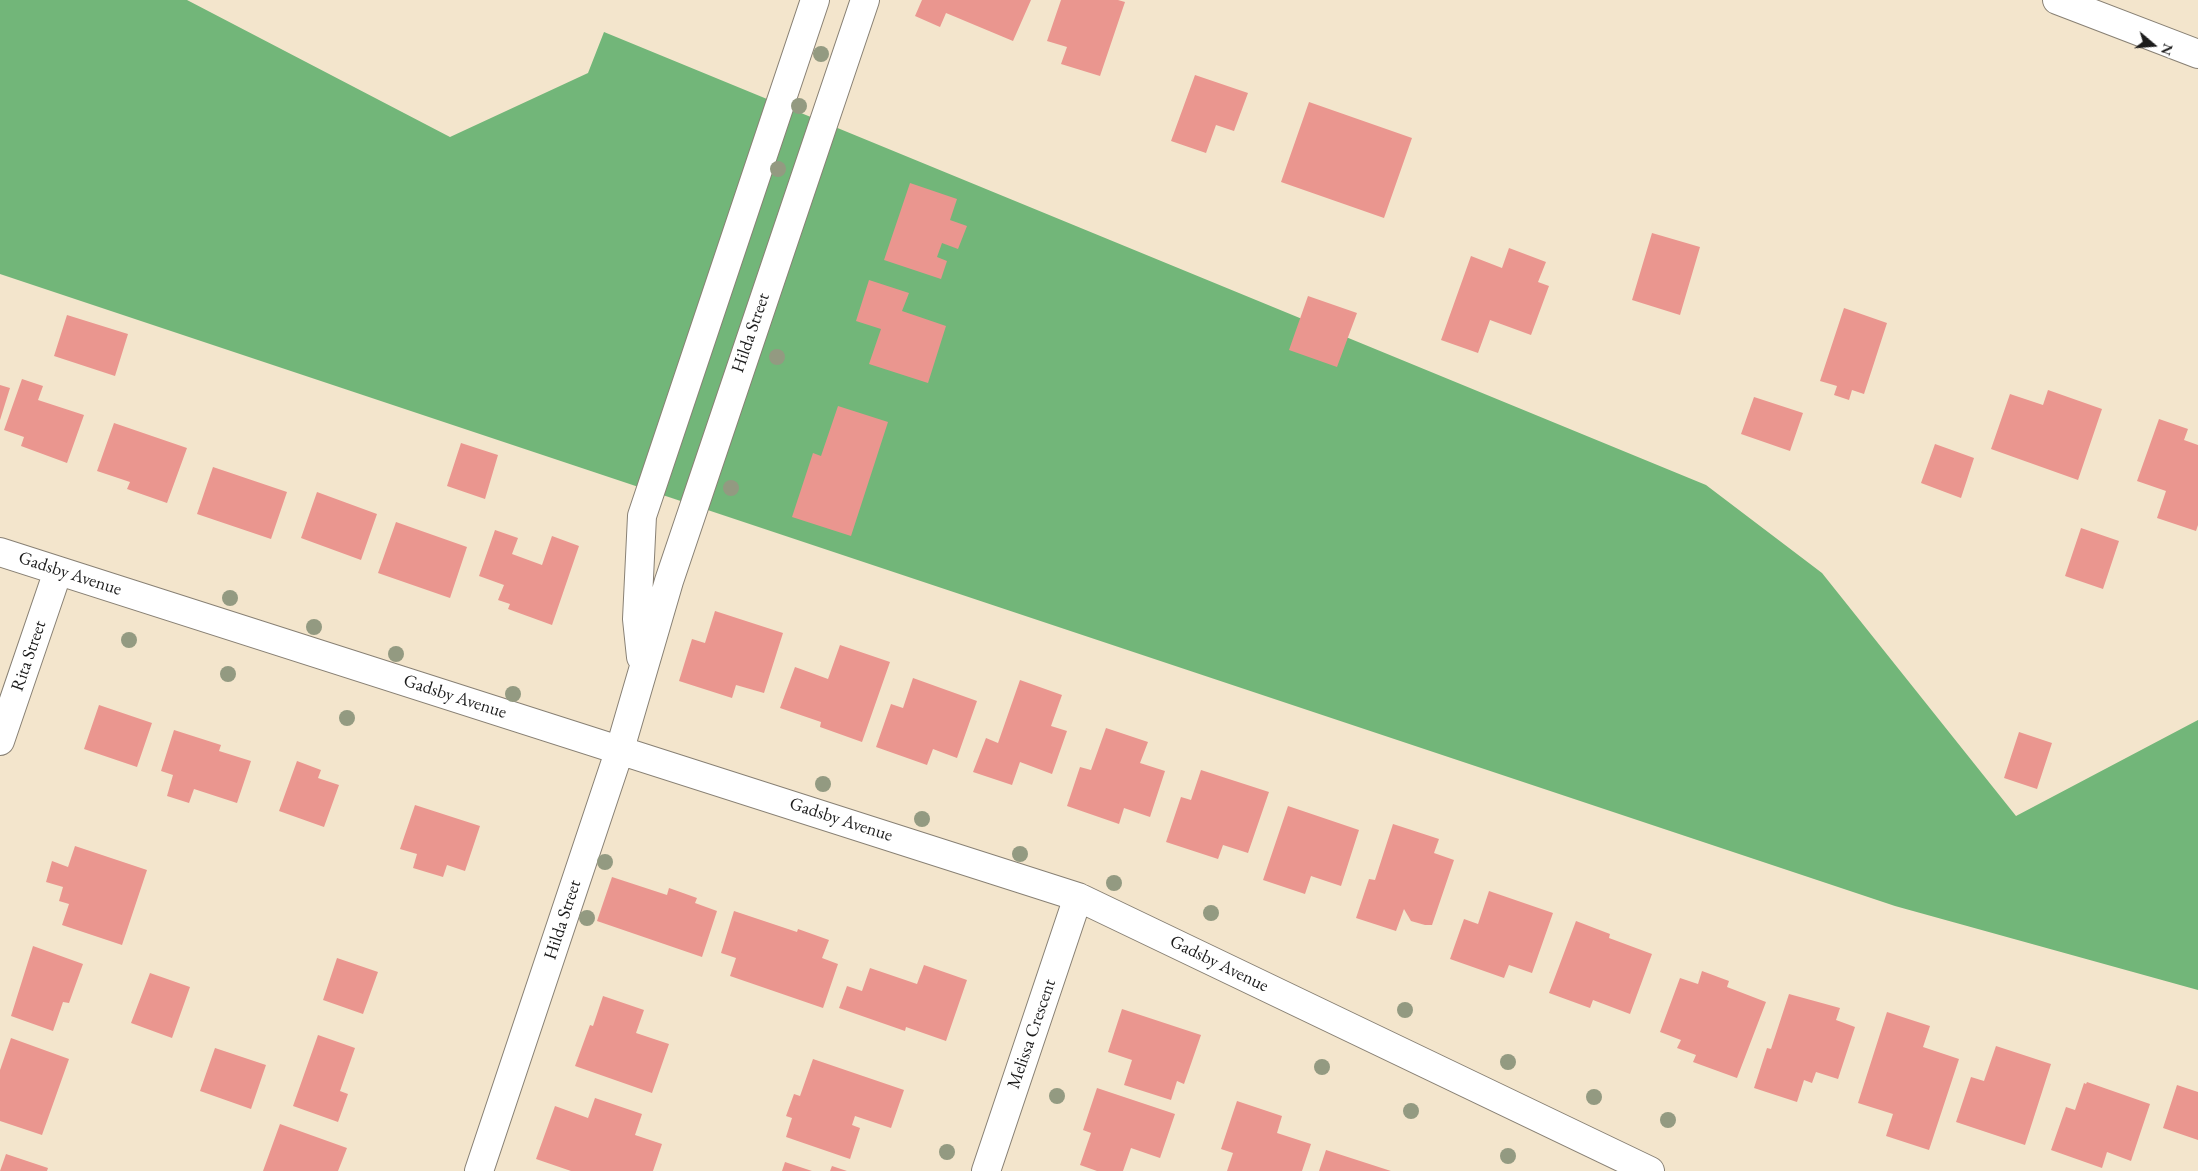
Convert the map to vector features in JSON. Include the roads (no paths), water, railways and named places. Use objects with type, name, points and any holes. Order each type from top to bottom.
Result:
[{"type":"street","name":"Hilda Street","points":[[643,668],[637,618],[642,516],[815,0]]},
{"type":"street","name":"Hilda Street","points":[[479,1171],[620,749],[669,581],[865,0]]},
{"type":"street","points":[[2057,0],[2198,54]]},
{"type":"street","name":"Gadsby Avenue","points":[[0,552],[1078,897],[1650,1171]]},
{"type":"street","name":"Rita Street","points":[[0,741],[58,571]]},
{"type":"street","name":"Melissa Crescent","points":[[986,1171],[1078,897]]}]
